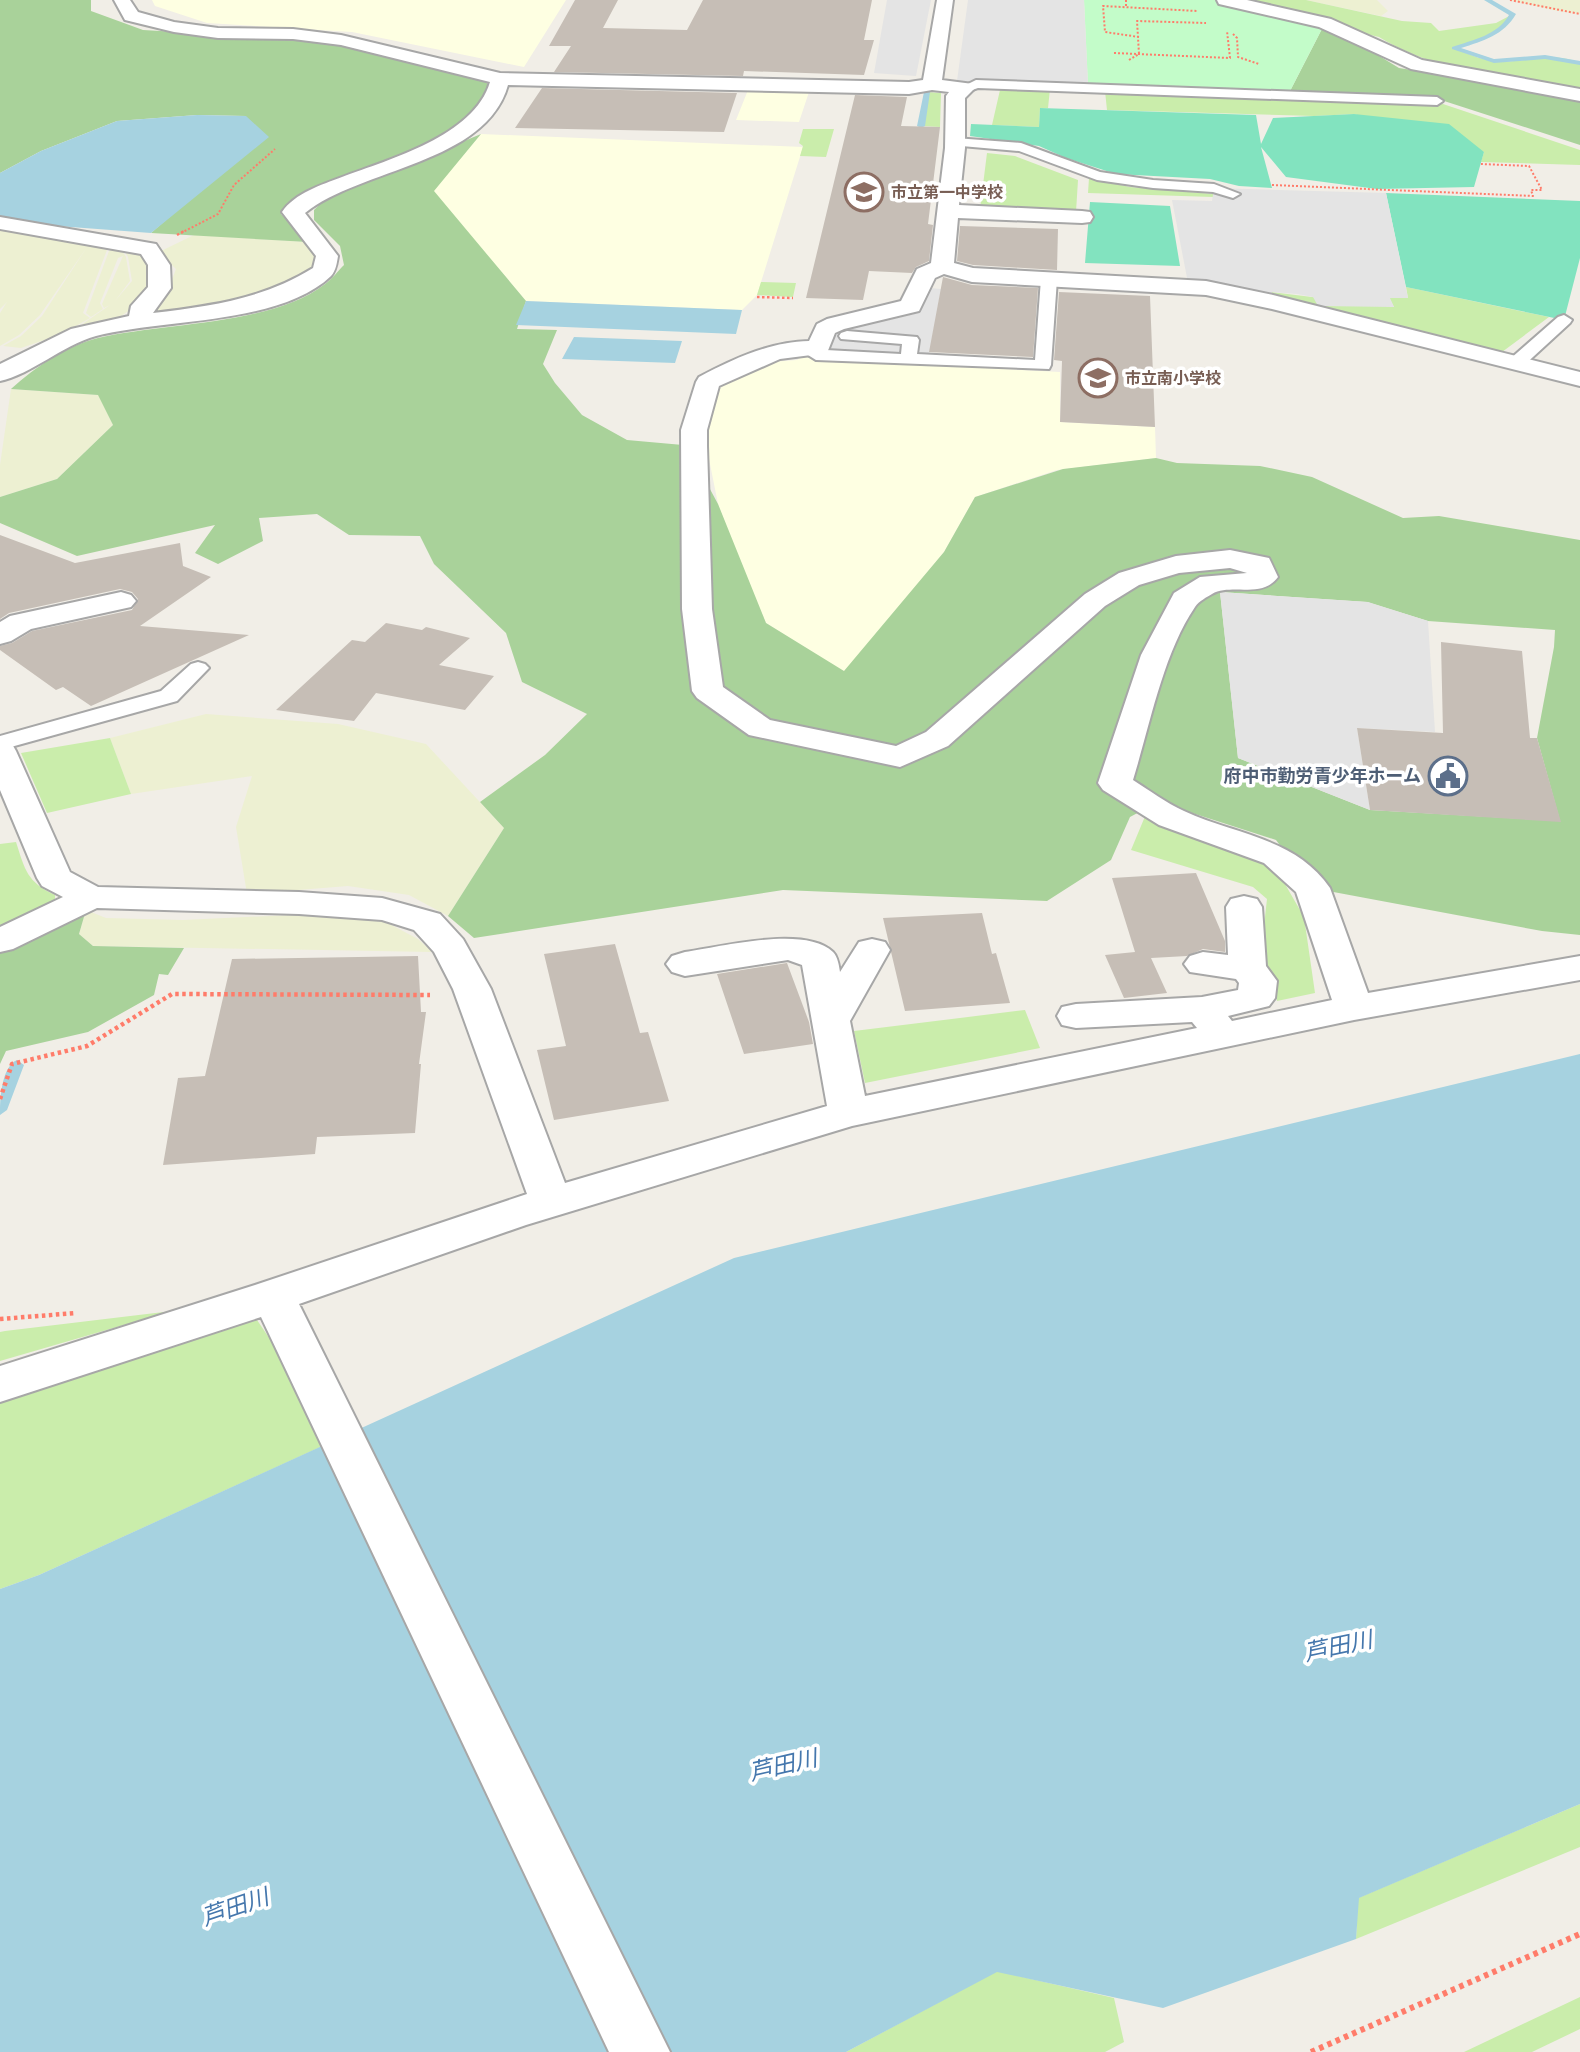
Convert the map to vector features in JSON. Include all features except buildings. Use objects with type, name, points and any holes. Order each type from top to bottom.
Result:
[{"type":"street","points":[[122,0],[131,16],[174,27],[218,33],[293,34],[341,40],[500,79],[909,88],[932,84],[965,88]]},
{"type":"street","points":[[932,84],[945,0]]},
{"type":"street","points":[[1225,0],[1325,23],[1417,65],[1580,95]]},
{"type":"street","points":[[0,374],[40,351],[90,331],[139,321],[211,314],[268,300],[306,284],[323,271],[327,256],[293,212],[313,197],[447,142],[479,118],[500,91],[500,79]]},
{"type":"street","points":[[942,267],[955,142],[955,96],[965,88]]},
{"type":"street","points":[[949,211],[1082,217]]},
{"type":"street","points":[[0,223],[148,249],[159,265],[160,288],[142,306],[139,321]]},
{"type":"street","points":[[1354,1008],[1312,888],[1276,856],[1171,818],[1115,783],[1156,655],[1184,599],[1210,583],[1245,583],[1263,577],[1259,564],[1230,559],[1176,565],[1129,579],[1095,600],[937,739],[900,757],[760,728],[708,691],[696,609],[694,438],[708,382],[754,357],[818,348],[825,329],[841,320],[889,314],[911,306],[925,274],[942,267],[972,275],[1206,288],[1273,302],[1580,379]]},
{"type":"street","points":[[0,635],[21,622],[121,601]]},
{"type":"street","points":[[0,751],[55,878],[91,897],[299,903],[382,909],[427,922],[450,947],[472,989],[551,1202]]},
{"type":"street","points":[[0,942],[91,897]]},
{"type":"street","points":[[0,1384],[280,1310],[551,1202],[848,1113],[1212,1022],[1256,998],[1258,981],[1247,969],[1244,907]]},
{"type":"street","points":[[685,964],[791,948],[818,959],[848,1113]]},
{"type":"street","points":[[831,1020],[872,950]]},
{"type":"street","points":[[1203,964],[1247,969]]},
{"type":"street","points":[[1076,1016],[1212,1022],[1354,1008],[1580,968]]},
{"type":"street","points":[[280,1310],[640,2052]]},
{"type":"lane","points":[[965,88],[976,84],[1437,101]]},
{"type":"lane","points":[[955,142],[1021,147],[1097,176],[1153,184],[1214,188],[1233,194]]},
{"type":"lane","points":[[818,348],[816,355],[1043,365],[1049,279]]},
{"type":"lane","points":[[1516,363],[1564,320]]},
{"type":"lane","points":[[847,336],[911,340],[908,359]]},
{"type":"lane","points":[[0,743],[169,696],[198,668]]},
{"type":"path","points":[[1126,0],[1126,8]]},
{"type":"path","points":[[1510,0],[1580,14]]},
{"type":"path","points":[[1139,37],[1105,32],[1103,6],[1202,11]]},
{"type":"path","points":[[1139,54],[1138,21],[1212,24]]},
{"type":"path","points":[[1219,26],[1237,38],[1238,57],[1275,69],[1276,95]]},
{"type":"path","points":[[1114,52],[1230,58],[1226,29]]},
{"type":"path","points":[[148,249],[218,214],[234,185],[275,149]]},
{"type":"path","points":[[1272,185],[1533,196],[1531,190],[1542,190],[1529,166],[1481,164]]},
{"type":"path","points":[[757,297],[793,298]]},
{"type":"path","points":[[0,1099],[12,1064],[87,1046],[172,994],[432,995],[435,1007]]},
{"type":"path","points":[[1313,2052],[1580,1934]]},
{"type":"shaded area","points":[[152,0],[566,0],[524,67],[352,32],[207,23],[155,6]]},
{"type":"shaded area","points":[[887,0],[931,0],[916,76],[874,73]]},
{"type":"shaded area","points":[[968,0],[1084,0],[1088,85],[957,81]]},
{"type":"shaded area","points":[[1306,0],[1377,0],[1388,11],[1381,16]]},
{"type":"shaded area","points":[[1510,0],[1580,0],[1580,14],[1552,10]]},
{"type":"shaded area","points":[[748,90],[809,92],[799,122],[736,120]]},
{"type":"shaded area","points":[[481,134],[803,147],[757,295],[742,310],[526,301],[433,191]]},
{"type":"shaded area","points":[[1214,188],[1386,193],[1408,298],[1390,298],[1394,307],[1318,306],[1313,297],[1297,294],[1272,292],[1273,299],[1188,283],[1172,200],[1212,201]]},
{"type":"shaded area","points":[[0,226],[117,246],[109,250],[101,248],[107,250],[83,313],[90,318],[62,334],[21,348],[3,346],[21,336],[42,316],[87,247],[40,315],[19,335],[0,346],[0,313],[7,302],[0,309]]},
{"type":"shaded area","points":[[194,235],[308,242],[319,257],[316,270],[259,298],[157,315],[153,305],[167,293],[176,269],[159,252]]},
{"type":"shaded area","points":[[120,247],[126,257],[130,281],[115,301],[132,281],[128,257],[122,247],[146,257],[153,275],[150,288],[135,306],[120,317],[81,325],[110,305],[104,308],[102,304],[123,256],[118,258],[100,303],[103,309],[91,317],[86,313],[109,251]]},
{"type":"shaded area","points":[[930,288],[941,289],[929,355],[828,351],[833,330],[848,324],[885,321],[918,313]]},
{"type":"shaded area","points":[[804,355],[811,359],[1060,372],[1060,422],[1155,427],[1156,458],[1057,470],[975,497],[944,552],[844,672],[766,623],[718,504],[704,434],[719,389],[757,363],[797,360]]},
{"type":"shaded area","points":[[11,389],[99,395],[113,425],[57,479],[0,497],[0,465]]},
{"type":"shaded area","points":[[1220,592],[1368,602],[1428,621],[1435,732],[1357,728],[1370,810],[1238,758]]},
{"type":"shaded area","points":[[206,714],[338,724],[426,744],[504,828],[448,916],[409,895],[348,886],[247,894],[236,827],[252,776],[131,794],[110,738]]},
{"type":"shaded area","points":[[86,910],[106,918],[183,920],[333,913],[382,920],[418,939],[432,952],[93,946],[79,934]]},
{"type":"green space","points":[[0,0],[91,0],[91,11],[143,30],[320,40],[474,73],[488,84],[490,93],[470,117],[443,139],[299,196],[281,214],[308,242],[151,233],[206,185],[246,116],[197,115],[117,121],[41,151],[0,173]]},
{"type":"green space","points":[[1084,0],[1224,0],[1325,23],[1289,93],[1088,85]]},
{"type":"green space","points":[[1223,0],[1306,0],[1402,21],[1431,23],[1439,31],[1496,23],[1513,14],[1509,22],[1496,33],[1455,49],[1503,62],[1569,59],[1580,63],[1580,90],[1451,67],[1402,49],[1379,37]]},
{"type":"green space","points":[[1325,23],[1399,68],[1580,96],[1580,145],[1441,100],[1289,93]]},
{"type":"green space","points":[[996,87],[1050,89],[1048,108],[1040,108],[1039,127],[992,125],[1000,90]]},
{"type":"green space","points":[[1105,91],[1440,103],[1580,150],[1580,165],[1481,162],[1484,152],[1354,114],[1314,116],[1107,110]]},
{"type":"green space","points":[[927,92],[941,93],[940,127],[921,126]]},
{"type":"green space","points":[[1040,108],[1256,115],[1261,144],[1273,118],[1354,114],[1449,124],[1484,152],[1474,187],[1377,189],[1286,177],[1261,147],[1272,188],[1239,186],[1210,179],[1116,174],[1039,146],[970,136],[971,124],[1039,127]]},
{"type":"green space","points":[[803,129],[834,129],[826,157],[800,156],[803,146],[799,143]]},
{"type":"green space","points":[[481,134],[434,191],[526,301],[517,329],[557,330],[543,364],[582,415],[627,440],[683,445],[690,452],[718,504],[766,623],[844,671],[944,552],[975,497],[1063,469],[1156,458],[1177,463],[1260,466],[1312,477],[1403,518],[1439,516],[1580,540],[1580,935],[1542,931],[1312,888],[1276,840],[1158,802],[1130,817],[1111,860],[1047,901],[783,890],[474,938],[448,916],[504,828],[480,802],[545,755],[587,714],[522,682],[506,633],[434,564],[420,536],[349,535],[317,514],[259,518],[263,541],[218,564],[195,553],[215,525],[77,556],[0,523],[0,497],[57,479],[113,425],[98,395],[11,389],[52,358],[86,342],[124,333],[216,321],[277,308],[328,282],[344,265],[340,246],[314,220],[314,210],[325,199]],"holes":[[[1220,592],[1367,602],[1428,621],[1555,630],[1537,738],[1560,821],[1370,810],[1238,758]]]},
{"type":"green space","points":[[987,153],[1015,156],[1078,180],[1076,212],[980,209]]},
{"type":"green space","points":[[1089,178],[1130,187],[1213,194],[1213,197],[1088,193]]},
{"type":"green space","points":[[1386,193],[1580,201],[1580,258],[1564,320],[1406,287]]},
{"type":"green space","points":[[1090,202],[1170,206],[1180,266],[1085,263]]},
{"type":"green space","points":[[761,282],[796,283],[793,297],[757,295]]},
{"type":"green space","points":[[1406,287],[1549,317],[1502,352],[1273,299],[1271,292],[1394,307],[1389,298],[1408,298]]},
{"type":"green space","points":[[110,738],[131,794],[47,813],[21,753]]},
{"type":"green space","points":[[1146,814],[1274,865],[1304,917],[1315,993],[1277,1001],[1274,977],[1261,953],[1267,899],[1253,887],[1131,850]]},
{"type":"green space","points":[[16,842],[28,874],[38,885],[55,895],[55,910],[0,933],[0,844]]},
{"type":"green space","points":[[86,910],[79,934],[93,946],[184,948],[168,975],[159,974],[154,995],[88,1032],[6,1051],[0,1064],[0,951]]},
{"type":"green space","points":[[1025,1010],[1040,1048],[865,1083],[854,1031]]},
{"type":"green space","points":[[172,1311],[0,1361],[0,1332]]},
{"type":"green space","points":[[257,1320],[338,1439],[39,1575],[0,1589],[0,1398]]},
{"type":"green space","points":[[1580,1804],[1580,1847],[1356,1939],[1358,1898]]},
{"type":"green space","points":[[997,1971],[1114,1998],[1124,2042],[1105,2052],[846,2052]]},
{"type":"green space","points":[[1580,1997],[1580,2029],[1532,2052],[1464,2052]]},
{"type":"water","points":[[197,115],[246,116],[269,137],[151,233],[44,225],[0,216],[0,173],[41,151],[117,121]]},
{"type":"water","points":[[526,301],[742,310],[736,334],[516,325]]},
{"type":"water","points":[[574,337],[682,341],[675,363],[562,359]]},
{"type":"water","name":"芦田川","points":[[1580,1054],[1580,1804],[1359,1898],[1356,1939],[1163,2008],[997,1972],[846,2052],[0,2052],[0,1589],[39,1575],[734,1258]]},
{"type":"waterway","points":[[1487,0],[1513,14],[1509,21],[1488,37],[1454,48],[1494,61],[1545,57],[1580,63]]},
{"type":"waterway","points":[[921,126],[927,92]]},
{"type":"waterway","points":[[0,1110],[17,1065]]},
{"type":"place","name":"市立第一中学校","points":[[864,192]]},
{"type":"place","name":"市立南小学校","points":[[1098,378]]},
{"type":"place","name":"府中市勤労青少年ホーム","points":[[1448,776]]}]
